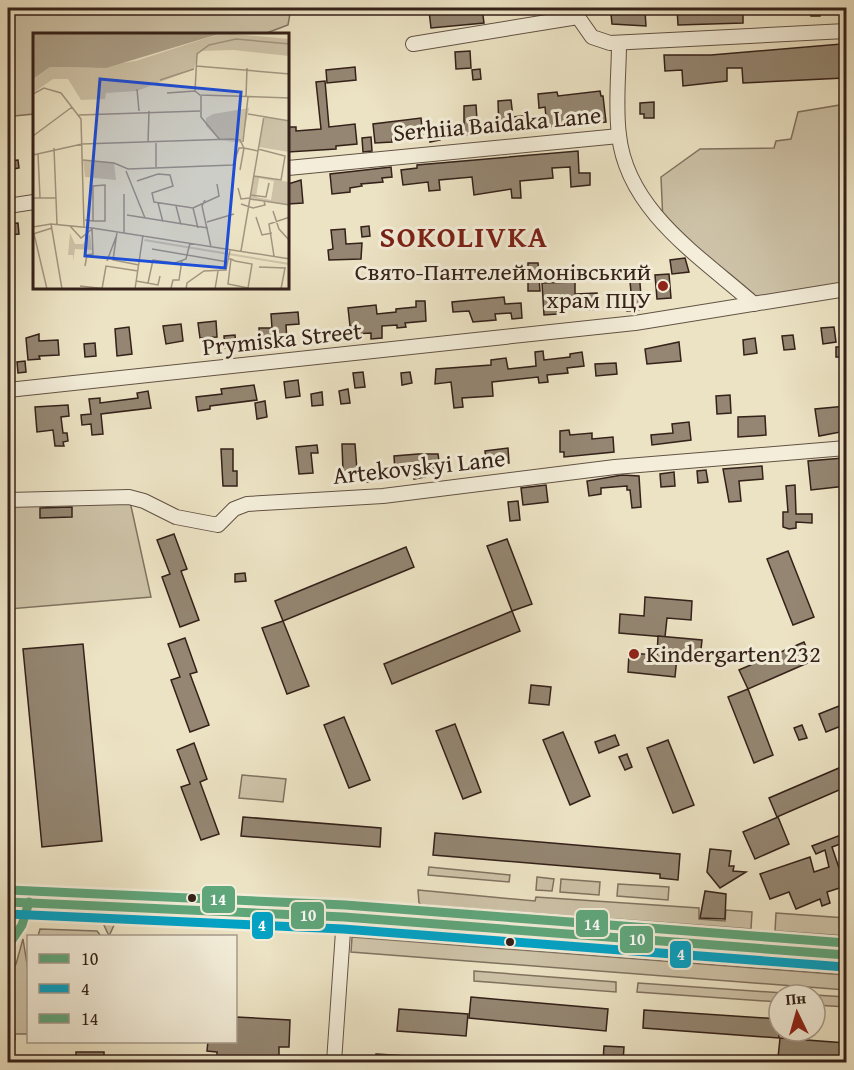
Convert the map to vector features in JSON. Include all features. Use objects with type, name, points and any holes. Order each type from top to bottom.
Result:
[{"type":"main road","points":[[8,902],[344,917],[846,955]]},
{"type":"street","points":[[413,44],[578,12],[592,37],[600,41],[619,43],[846,31]]},
{"type":"street","name":"Serhiia Baidaka Lane","points":[[290,168],[619,136],[619,43]]},
{"type":"street","points":[[619,136],[628,172],[643,201],[663,223],[754,304]]},
{"type":"street","points":[[8,206],[33,202]]},
{"type":"street","name":"Prymiska Street","points":[[8,390],[624,324],[846,289]]},
{"type":"street","name":"Artekovskyi Lane","points":[[8,500],[129,497],[144,501],[176,517],[218,525],[234,509],[247,504],[382,496],[615,467],[846,448]]},
{"type":"street","points":[[334,1062],[344,917]]},
{"type":"shaded area","points":[[8,8],[291,8],[288,25],[267,33],[33,33],[33,114],[14,116],[14,123],[8,123]]},
{"type":"shaded area","points":[[846,104],[846,289],[754,304],[663,223],[661,177],[700,149],[774,148],[776,141],[791,139],[798,112]]},
{"type":"shaded area","points":[[129,497],[151,597],[9,609],[8,500]]},
{"type":"shaded area","points":[[242,775],[286,779],[283,802],[239,798]]},
{"type":"shaded area","points":[[429,867],[510,875],[509,882],[428,875]]},
{"type":"shaded area","points":[[537,877],[554,879],[552,891],[536,890]]},
{"type":"shaded area","points":[[561,879],[600,882],[599,895],[560,892]]},
{"type":"shaded area","points":[[618,884],[669,887],[668,900],[617,896]]},
{"type":"shaded area","points":[[418,890],[535,901],[536,897],[699,908],[699,919],[725,921],[726,910],[752,912],[751,929],[422,905],[419,903]]},
{"type":"shaded area","points":[[60,913],[66,921],[37,920],[43,914]]},
{"type":"shaded area","points":[[776,913],[846,918],[846,936],[775,931]]},
{"type":"shaded area","points":[[95,914],[123,915],[116,921],[109,935]]},
{"type":"shaded area","points":[[146,915],[167,916],[172,923],[141,922]]},
{"type":"shaded area","points":[[40,929],[97,931],[100,935],[38,935]]},
{"type":"shaded area","points":[[352,937],[846,975],[846,990],[827,989],[827,983],[767,984],[351,952]]},
{"type":"shaded area","points":[[23,939],[27,964],[27,1034],[15,1034],[15,1040],[8,1039],[8,971],[16,964]]},
{"type":"shaded area","points":[[474,971],[616,982],[616,992],[474,981]]},
{"type":"shaded area","points":[[638,983],[767,992],[767,1001],[637,992]]},
{"type":"shaded area","points":[[827,996],[846,997],[846,1007],[827,1006]]},
{"type":"building","points":[[482,8],[484,23],[431,28],[429,11]]},
{"type":"building","points":[[677,8],[743,8],[743,23],[678,25]]},
{"type":"building","points":[[811,8],[820,8],[820,16],[811,16]]},
{"type":"building","points":[[645,11],[646,26],[612,24],[611,14]]},
{"type":"building","points":[[841,44],[844,78],[743,83],[742,68],[727,68],[727,81],[683,86],[682,70],[665,71],[664,55],[711,55]]},
{"type":"building","points":[[470,51],[471,68],[456,69],[455,52]]},
{"type":"building","points":[[355,67],[356,80],[327,83],[326,70]]},
{"type":"building","points":[[480,69],[481,79],[473,80],[472,70]]},
{"type":"building","points":[[325,81],[329,127],[355,124],[357,144],[336,146],[336,149],[290,152],[290,127],[296,127],[296,131],[321,129],[316,82]]},
{"type":"building","points":[[600,91],[603,96],[606,122],[547,127],[545,107],[539,108],[538,94],[557,92],[558,96]]},
{"type":"building","points":[[511,100],[513,117],[528,115],[529,128],[499,131],[498,101]]},
{"type":"building","points":[[654,102],[654,118],[644,118],[644,114],[640,114],[640,103]]},
{"type":"building","points":[[476,105],[478,134],[464,135],[464,106]]},
{"type":"building","points":[[421,118],[423,137],[392,139],[392,142],[375,143],[373,124]]},
{"type":"building","points":[[439,133],[440,140],[430,142],[429,134]]},
{"type":"building","points":[[371,137],[372,151],[363,152],[362,138]]},
{"type":"building","points":[[578,151],[579,173],[590,173],[590,185],[571,187],[570,167],[552,168],[553,178],[520,181],[521,198],[512,198],[511,189],[474,195],[472,177],[439,180],[440,190],[429,191],[428,182],[403,185],[401,170],[417,168],[417,165]]},
{"type":"building","points":[[18,160],[19,168],[8,170],[8,161]]},
{"type":"building","points":[[391,167],[392,177],[382,178],[383,182],[361,184],[362,186],[350,188],[350,192],[332,194],[330,174]]},
{"type":"building","points":[[301,180],[303,203],[290,204],[290,183]]},
{"type":"building","points":[[18,223],[19,234],[8,235],[8,224]]},
{"type":"building","points":[[369,226],[370,236],[362,237],[361,227]]},
{"type":"building","points":[[345,229],[346,244],[362,243],[361,259],[329,260],[328,250],[333,249],[331,230]]},
{"type":"building","points":[[685,258],[689,272],[672,274],[670,260]]},
{"type":"building","points":[[528,263],[538,263],[540,291],[528,291]]},
{"type":"building","points":[[639,270],[642,310],[627,311],[626,307],[616,307],[615,294],[631,292],[629,271]]},
{"type":"building","name":"Свято-Пантелеймонівський храм ПЦУ","points":[[669,274],[671,298],[657,299],[655,275]]},
{"type":"building","points":[[575,282],[575,294],[597,293],[597,310],[586,310],[586,304],[556,304],[557,314],[544,315],[542,283]]},
{"type":"building","points":[[504,297],[505,304],[521,303],[522,318],[512,319],[511,313],[495,314],[496,320],[473,322],[469,311],[453,312],[452,302]]},
{"type":"building","points":[[416,301],[425,301],[426,321],[405,323],[406,327],[382,326],[382,338],[371,339],[371,333],[354,334],[353,326],[350,326],[348,308],[376,305],[377,314],[416,307]]},
{"type":"building","points":[[298,312],[299,324],[286,325],[287,341],[260,342],[259,328],[272,328],[271,314]]},
{"type":"building","points":[[216,321],[217,337],[200,338],[198,323]]},
{"type":"building","points":[[181,324],[183,341],[166,344],[163,326]]},
{"type":"building","points":[[129,327],[132,354],[117,356],[115,329]]},
{"type":"building","points":[[834,327],[836,342],[823,344],[821,328]]},
{"type":"building","points":[[317,329],[318,342],[310,343],[309,330]]},
{"type":"building","points":[[39,334],[39,341],[58,340],[59,355],[39,356],[40,359],[28,360],[26,338]]},
{"type":"building","points":[[235,335],[236,348],[225,348],[224,336]]},
{"type":"building","points":[[793,335],[795,349],[784,350],[782,336]]},
{"type":"building","points":[[755,338],[757,353],[744,355],[743,340]]},
{"type":"building","points":[[679,342],[681,361],[647,364],[645,349]]},
{"type":"building","points":[[95,343],[96,356],[85,357],[84,344]]},
{"type":"building","points":[[836,347],[846,347],[846,357],[836,357]]},
{"type":"building","points":[[543,351],[544,360],[570,357],[570,354],[582,352],[584,366],[567,368],[568,373],[547,375],[548,382],[539,383],[538,377],[492,382],[493,396],[462,398],[463,407],[454,408],[451,382],[435,384],[436,369],[491,365],[491,360],[506,358],[508,369],[536,366],[535,352]]},
{"type":"building","points":[[25,361],[26,372],[18,373],[17,362]]},
{"type":"building","points":[[616,363],[617,374],[596,376],[595,364]]},
{"type":"building","points":[[363,372],[365,387],[355,388],[353,373]]},
{"type":"building","points":[[410,372],[412,383],[402,385],[401,373]]},
{"type":"building","points":[[298,380],[300,396],[286,398],[284,382]]},
{"type":"building","points":[[254,385],[257,400],[210,406],[210,409],[198,411],[196,397],[222,394],[221,389]]},
{"type":"building","points":[[348,389],[350,403],[341,404],[339,391]]},
{"type":"building","points":[[148,391],[151,408],[101,414],[103,434],[92,435],[91,424],[82,425],[81,415],[91,414],[89,399],[100,398],[100,403],[138,398],[137,393]]},
{"type":"building","points":[[322,392],[323,405],[312,406],[311,394]]},
{"type":"building","points":[[730,395],[731,413],[717,414],[716,396]]},
{"type":"building","points":[[265,401],[267,417],[257,419],[255,403]]},
{"type":"building","points":[[68,405],[69,416],[61,417],[63,433],[67,433],[68,441],[63,442],[64,446],[55,446],[53,430],[37,432],[35,407]]},
{"type":"building","points":[[846,406],[846,431],[819,436],[815,409]]},
{"type":"building","points":[[765,416],[766,435],[738,437],[738,417]]},
{"type":"building","points":[[689,422],[691,440],[652,445],[651,435],[673,433],[672,424]]},
{"type":"building","points":[[569,430],[570,435],[592,433],[592,439],[613,437],[614,452],[564,457],[564,452],[560,452],[560,431]]},
{"type":"building","points":[[342,444],[355,444],[357,470],[343,471]]},
{"type":"building","points":[[317,445],[318,453],[311,453],[313,473],[299,474],[296,447]]},
{"type":"building","points":[[508,448],[509,463],[486,465],[485,451]]},
{"type":"building","points":[[221,449],[233,449],[233,471],[237,471],[237,486],[223,486]]},
{"type":"building","points":[[438,454],[440,468],[424,469],[425,477],[414,479],[413,469],[395,471],[394,456]]},
{"type":"building","points":[[843,458],[846,486],[811,490],[808,461]]},
{"type":"building","points":[[762,466],[763,479],[739,481],[741,501],[729,502],[723,469]]},
{"type":"building","points":[[706,470],[708,482],[698,483],[697,471]]},
{"type":"building","points":[[370,472],[371,482],[361,482],[361,473]]},
{"type":"building","points":[[674,472],[675,486],[661,487],[660,474]]},
{"type":"building","points":[[622,475],[639,476],[641,507],[632,508],[630,490],[627,490],[627,486],[601,488],[601,494],[589,496],[587,481]]},
{"type":"building","points":[[546,485],[548,502],[523,505],[521,488]]},
{"type":"building","points":[[795,485],[796,514],[812,514],[812,523],[796,522],[796,528],[789,529],[783,527],[783,512],[788,512],[786,486]]},
{"type":"building","points":[[518,501],[520,520],[510,521],[508,502]]},
{"type":"building","points":[[72,507],[72,517],[40,518],[40,508]]},
{"type":"building","points":[[174,534],[187,569],[181,571],[199,620],[180,627],[162,577],[170,574],[157,540]]},
{"type":"building","points":[[507,539],[532,604],[512,611],[487,546]]},
{"type":"building","points":[[406,547],[414,567],[283,621],[275,601]]},
{"type":"building","points":[[788,551],[814,617],[793,625],[767,559]]},
{"type":"building","points":[[245,573],[246,581],[235,582],[235,574]]},
{"type":"building","points":[[645,597],[692,601],[691,620],[667,618],[665,637],[619,633],[620,614],[644,616]]},
{"type":"building","points":[[512,611],[520,631],[392,684],[384,664]]},
{"type":"building","points":[[283,621],[309,686],[287,694],[262,628]]},
{"type":"building","points":[[658,636],[702,640],[700,659],[677,657],[675,677],[628,672],[629,653],[657,655]]},
{"type":"building","points":[[185,638],[197,672],[190,674],[209,725],[190,732],[171,680],[180,677],[168,644]]},
{"type":"building","points":[[804,642],[812,661],[748,689],[739,670]]},
{"type":"building","points":[[83,644],[102,841],[42,847],[23,649]]},
{"type":"building","points":[[531,685],[551,687],[549,705],[529,703]]},
{"type":"building","points":[[748,689],[773,755],[754,763],[728,697]]},
{"type":"building","points":[[839,706],[846,724],[826,732],[819,714]]},
{"type":"building","points":[[344,717],[370,780],[349,788],[324,725]]},
{"type":"building","points":[[455,724],[481,792],[463,799],[436,731]]},
{"type":"building","points":[[802,725],[807,738],[799,740],[794,728]]},
{"type":"building","points":[[563,732],[590,796],[570,805],[543,740]]},
{"type":"building","points":[[615,735],[619,745],[599,753],[595,742]]},
{"type":"building","points":[[668,740],[694,805],[673,813],[647,748]]},
{"type":"building","points":[[194,743],[207,779],[200,782],[219,834],[201,840],[181,787],[190,784],[177,750]]},
{"type":"building","points":[[627,754],[632,767],[625,770],[619,757]]},
{"type":"building","points":[[846,765],[846,787],[777,817],[769,798]]},
{"type":"building","points":[[243,817],[381,828],[380,847],[241,836]]},
{"type":"building","points":[[778,817],[789,844],[755,859],[743,832]]},
{"type":"building","points":[[435,833],[680,854],[678,880],[660,878],[660,874],[433,855]]},
{"type":"building","points":[[846,833],[846,842],[832,847],[839,868],[846,866],[846,886],[827,892],[830,903],[822,906],[820,899],[796,909],[789,892],[770,899],[760,874],[810,857],[814,872],[829,867],[825,850],[816,854],[812,846]]},
{"type":"building","points":[[710,849],[731,851],[729,866],[734,866],[733,871],[746,872],[720,888],[707,872]]},
{"type":"building","points":[[705,891],[726,894],[725,919],[700,918]]},
{"type":"building","points":[[471,997],[608,1009],[606,1031],[469,1018]]},
{"type":"building","points":[[399,1009],[468,1014],[466,1036],[397,1031]]},
{"type":"building","points":[[644,1010],[767,1018],[767,1037],[643,1028]]},
{"type":"building","points":[[237,1017],[290,1020],[289,1047],[279,1047],[279,1062],[217,1062],[217,1052],[207,1051],[208,1043],[237,1043]]},
{"type":"building","points":[[780,1043],[846,1043],[846,1062],[778,1058]]},
{"type":"building","points":[[604,1046],[624,1047],[623,1062],[603,1062]]},
{"type":"building","points":[[76,1052],[104,1052],[104,1062],[76,1062]]},
{"type":"building","points":[[376,1054],[408,1056],[408,1062],[375,1062]]},
{"type":"transit line","name":"14","points":[[9,890],[345,905],[846,943]]},
{"type":"transit line","name":"10","points":[[8,902],[344,917],[846,955]]},
{"type":"transit line","name":"10","points":[[8,946],[22,925],[29,902]]},
{"type":"transit line","name":"4","points":[[8,914],[343,929],[845,967]]},
{"type":"place","name":"Свято-Пантелеймонівський храм ПЦУ","points":[[663,286]]},
{"type":"place","name":"Kindergarten 232","points":[[634,654]]},
{"type":"district","name":"SOKOLIVKA","points":[[464,237]]}]
